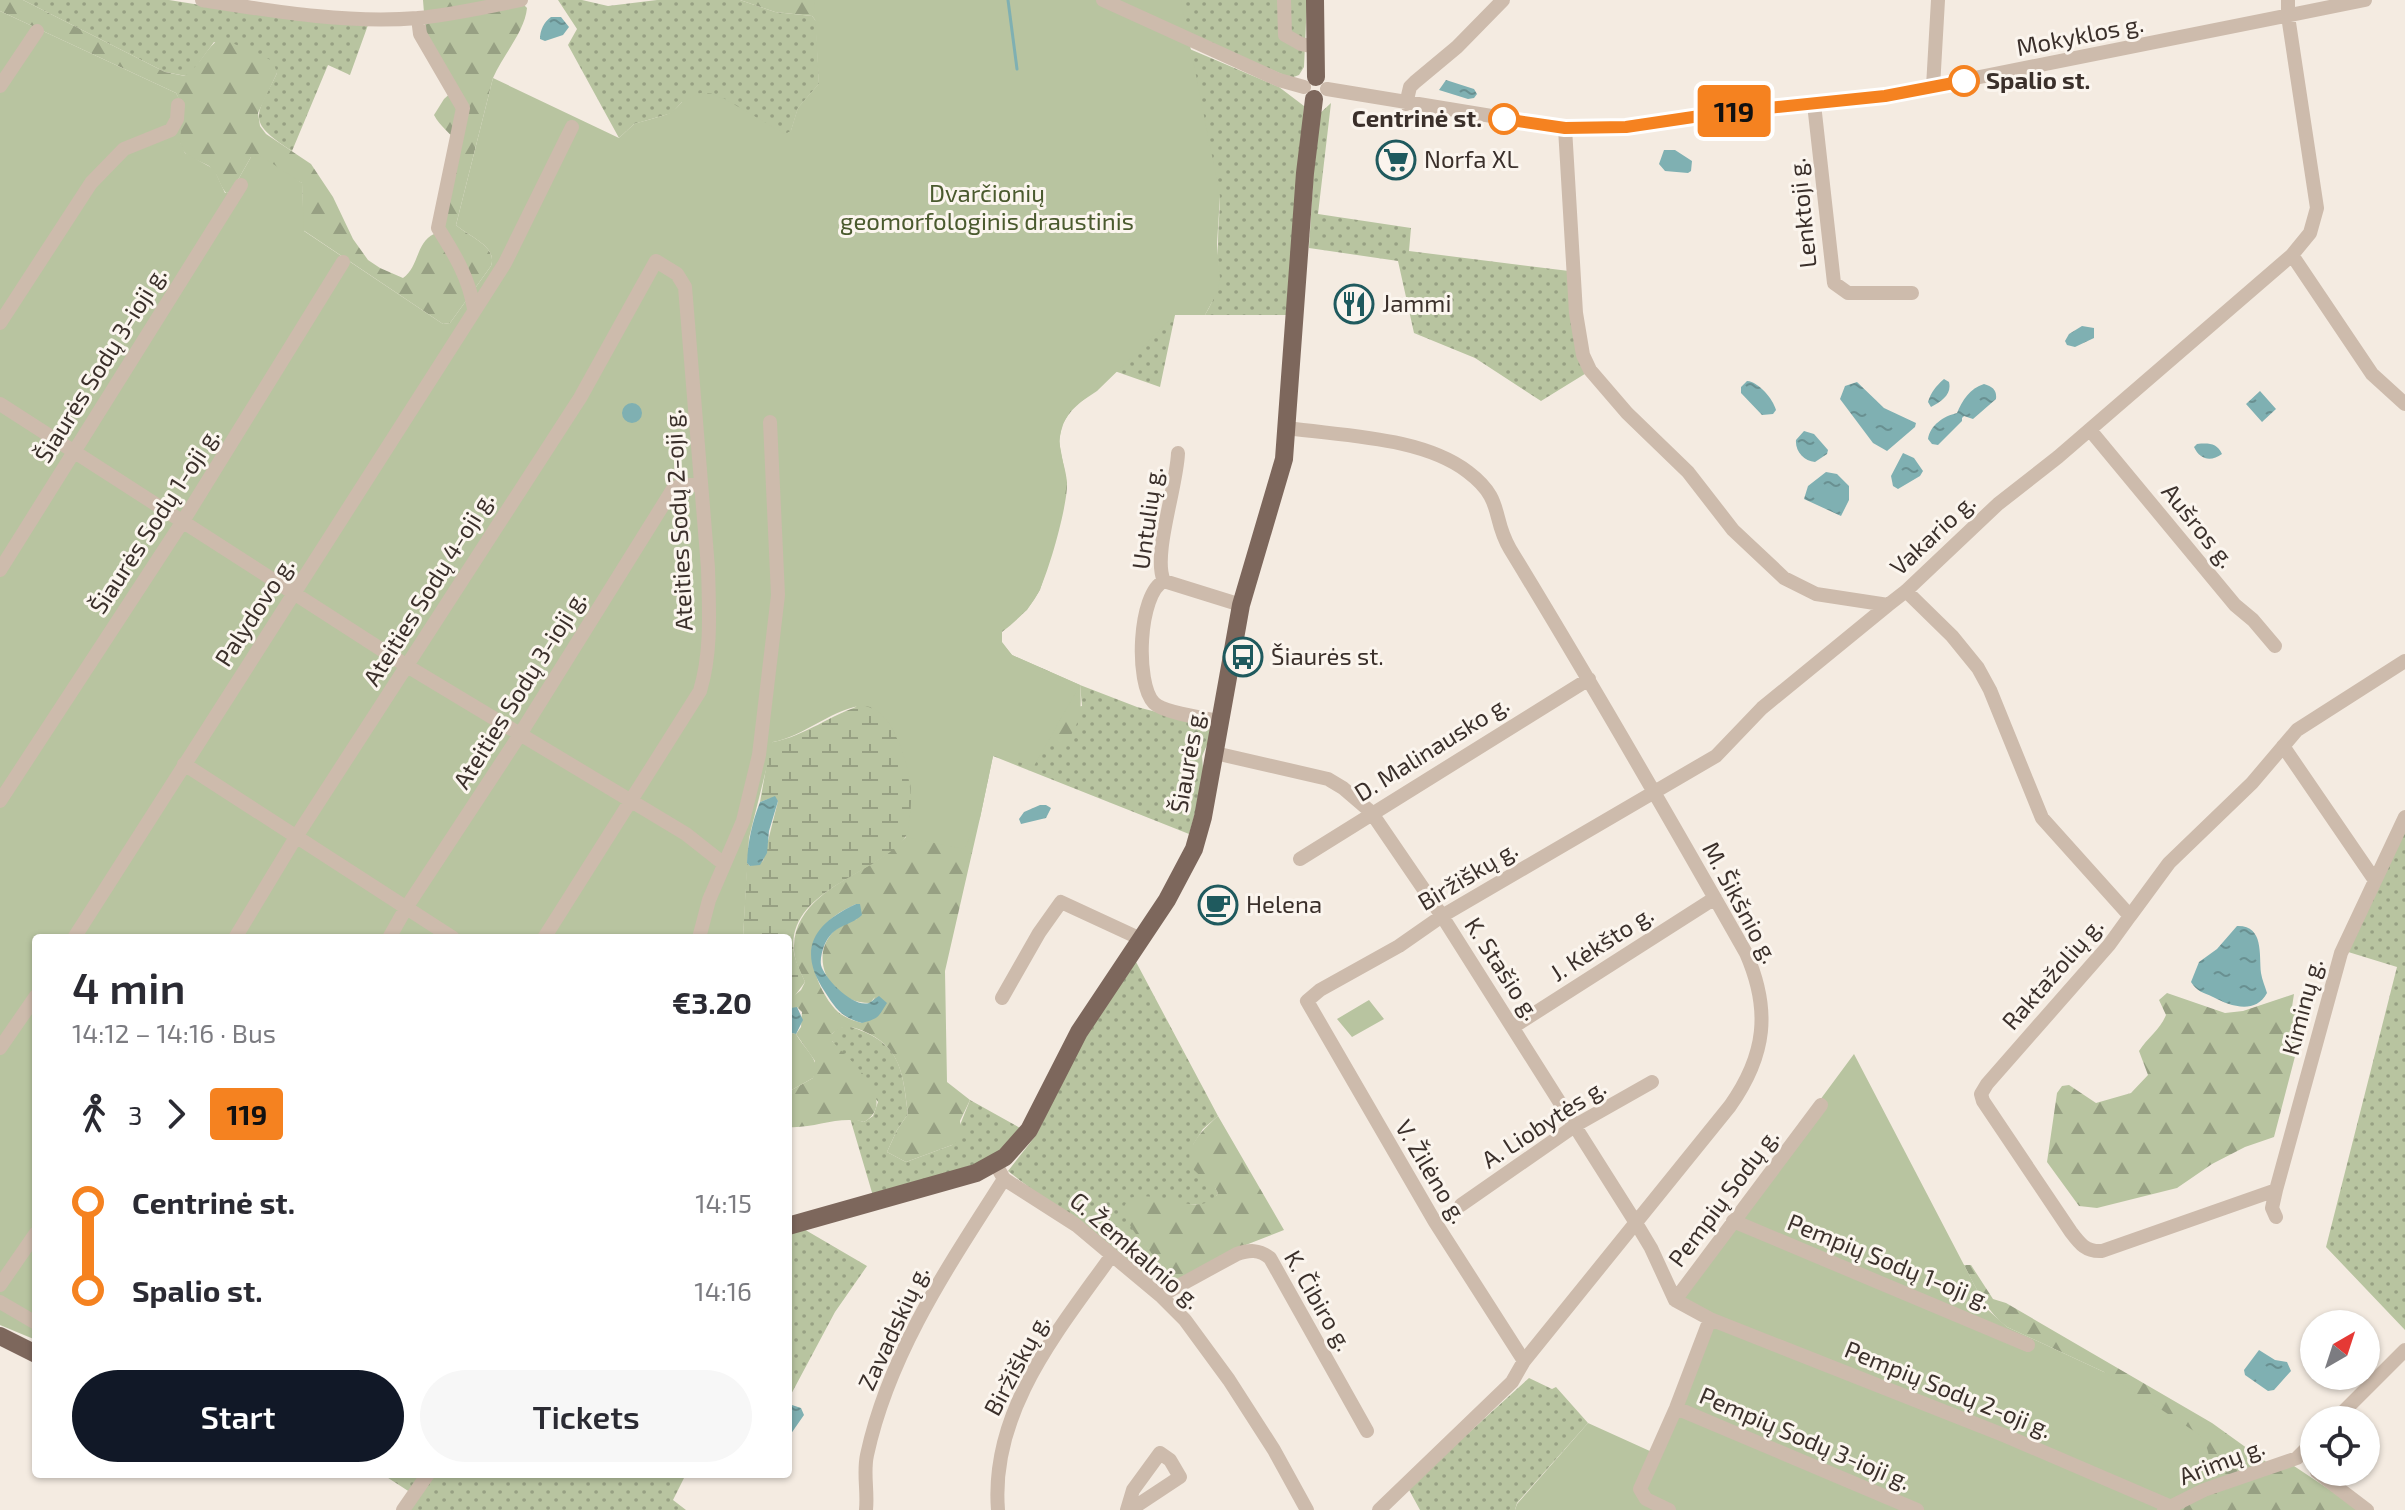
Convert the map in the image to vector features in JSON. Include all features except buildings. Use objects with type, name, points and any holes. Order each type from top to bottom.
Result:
[{"type":"main road","name":"Šiaurės g.","points":[[792,1225],[1000,1171],[1029,1130],[1086,1020],[1178,883],[1194,849],[1215,753],[1241,605],[1284,459],[1305,173],[1315,88],[1315,0]]},
{"type":"main road","points":[[0,1336],[32,1352]]},
{"type":"street","points":[[202,0],[331,16],[418,18],[521,0]]},
{"type":"street","name":"Mokyklos g.","points":[[1103,0],[1286,83],[1565,128],[1626,127],[1720,113],[1885,96],[2365,0]]},
{"type":"street","points":[[1284,0],[1285,35],[1301,44],[1315,47]]},
{"type":"street","points":[[1406,104],[1410,87],[1457,47],[1503,0]]},
{"type":"street","points":[[1933,87],[1938,0]]},
{"type":"street","name":"Vakario g.","points":[[1565,128],[1576,313],[1583,355],[1590,370],[1627,413],[1688,472],[1733,530],[1784,578],[1816,594],[1888,605],[1998,504],[2090,430],[2292,255],[2310,233],[2317,208],[2288,0]]},
{"type":"street","points":[[418,18],[420,34],[463,108],[438,228],[458,258],[471,288],[474,309]]},
{"type":"street","points":[[0,86],[37,31]]},
{"type":"street","name":"Lenktoji g.","points":[[1814,104],[1834,283],[1848,293],[1912,293]]},
{"type":"street","points":[[0,323],[91,183],[124,149],[171,130],[177,119],[178,105]]},
{"type":"street","name":"Palydovo g.","points":[[77,934],[505,263],[572,127]]},
{"type":"street","name":"Šiaurės Sodų 3-ioji g.","points":[[0,570],[241,185]]},
{"type":"street","points":[[2292,255],[2372,374],[2405,404]]},
{"type":"street","name":"Ateities Sodų 2-oji g.","points":[[547,934],[700,691],[706,672],[709,599],[685,287],[677,274],[656,261]]},
{"type":"street","name":"Ateities Sodų 4-oji g.","points":[[237,934],[296,837],[580,398],[656,261]]},
{"type":"street","name":"Šiaurės Sodų 1-oji g.","points":[[0,801],[183,521],[343,262]]},
{"type":"street","points":[[0,404],[407,666],[686,834],[724,864]]},
{"type":"street","points":[[700,934],[709,900],[735,841],[752,789],[777,611],[770,422]]},
{"type":"street","name":"M. Šikšnio g.","points":[[1288,428],[1436,452],[1487,487],[1498,510],[1504,539],[1589,679],[1746,953],[1758,986],[1762,1023],[1757,1057],[1744,1086],[1730,1106],[1524,1361],[1519,1373],[1499,1397],[1386,1508]]},
{"type":"street","name":"Aušros g.","points":[[2090,430],[2235,605],[2253,620],[2275,646]]},
{"type":"street","name":"Untulių g.","points":[[1178,453],[1177,474],[1159,562],[1164,581],[1157,584],[1150,595],[1143,629],[1141,648],[1148,695],[1160,708],[1220,721]]},
{"type":"street","name":"Ateities Sodų 3-ioji g.","points":[[391,934],[673,489],[681,485],[700,485]]},
{"type":"street","points":[[1164,581],[1241,605]]},
{"type":"street","name":"Raktažolių g.","points":[[1906,591],[1952,636],[1978,668],[1990,690],[2042,818],[2130,916],[2109,945],[1981,1094],[2071,1232],[2081,1246],[2091,1251],[2102,1251],[2276,1190]]},
{"type":"street","name":"Biržiškų g.","points":[[1307,1001],[1320,990],[1399,946],[1442,916],[1716,756],[1762,708],[1888,605]]},
{"type":"street","points":[[2130,916],[2169,863],[2252,783],[2297,730],[2405,661]]},
{"type":"street","name":"D. Malinausko g.","points":[[1300,859],[1589,679]]},
{"type":"street","points":[[2283,746],[2374,879]]},
{"type":"street","name":"K. Stašio g.","points":[[1215,753],[1328,779],[1371,812],[1442,916],[1576,1125],[1636,1223],[1675,1300]]},
{"type":"street","points":[[184,764],[447,934]]},
{"type":"street","name":"Kiminų g.","points":[[2276,1217],[2272,1208],[2276,1190],[2341,953],[2405,817]]},
{"type":"street","name":"J. Kėkšto g.","points":[[1513,1027],[1715,898]]},
{"type":"street","points":[[1002,998],[1039,933],[1061,902],[1141,939]]},
{"type":"street","name":"V. Žilėno g.","points":[[1307,1001],[1435,1222],[1524,1361]]},
{"type":"street","points":[[0,1048],[32,1002]]},
{"type":"street","name":"A. Liobytės g.","points":[[1461,1205],[1576,1125],[1652,1082]]},
{"type":"street","name":"Pempių Sodų g.","points":[[1710,1319],[1675,1300],[1821,1105]]},
{"type":"street","name":"G. Žemkalnio g.","points":[[1000,1171],[1058,1211],[1162,1297],[1185,1320],[1229,1380],[1274,1450],[1307,1510]]},
{"type":"street","name":"Zavadskių g.","points":[[866,1510],[864,1472],[867,1453],[903,1351],[1000,1171]]},
{"type":"street","name":"Pempių Sodų 1-oji g.","points":[[1733,1221],[2028,1345]]},
{"type":"street","points":[[0,1285],[32,1239]]},
{"type":"street","name":"K. Čibiro g.","points":[[1162,1297],[1237,1254],[1248,1251],[1265,1253],[1367,1431]]},
{"type":"street","name":"Biržiškų g.","points":[[998,1510],[997,1471],[1003,1437],[1012,1414],[1058,1331],[1112,1255]]},
{"type":"street","points":[[0,1302],[32,1321]]},
{"type":"street","points":[[1669,1510],[1646,1499],[1640,1489],[1676,1408],[1710,1319]]},
{"type":"street","name":"Pempių Sodų 2-oji g.","points":[[1710,1319],[2006,1436],[2166,1508]]},
{"type":"street","points":[[2349,1406],[2405,1350]]},
{"type":"street","name":"Pempių Sodų 3-ioji g.","points":[[1676,1408],[1917,1510]]},
{"type":"street","name":"Arimų g.","points":[[2166,1508],[2204,1490],[2300,1455]]},
{"type":"street","points":[[403,1510],[425,1478]]},
{"type":"street","name":"Arimų g.","points":[[2335,1486],[2367,1510]]},
{"type":"green space","points":[[0,0],[23,0],[165,72],[185,76],[221,38],[273,61],[277,73],[258,113],[260,126],[266,134],[311,164],[368,260],[403,278],[412,268],[424,243],[434,234],[459,145],[434,115],[455,89],[427,36],[425,24],[523,4],[527,8],[522,25],[493,78],[456,225],[486,247],[492,259],[491,266],[450,323],[443,324],[303,230],[302,183],[251,157],[231,192],[226,193],[212,169],[182,148],[179,136],[181,106],[176,93],[0,11]]},
{"type":"green space","points":[[23,0],[169,0],[244,12],[368,25],[350,75],[328,65],[292,151],[267,132],[259,118],[277,73],[214,42],[186,76],[165,72]]},
{"type":"green space","points":[[423,0],[502,0],[424,13]]},
{"type":"green space","points":[[558,0],[582,0],[608,6],[657,0],[740,0],[775,12],[812,16],[816,21],[819,84],[798,108],[791,131],[785,135],[682,102],[672,113],[634,124],[619,138],[568,45],[577,29]]},
{"type":"green space","name":"Dvarčionių geomorfologinis draustinis","points":[[740,0],[883,0],[1104,378],[1065,420],[1060,442],[1067,483],[1053,554],[1036,597],[1002,632],[1002,643],[1012,655],[1080,685],[1079,716],[1070,737],[1056,745],[1047,740],[1019,684],[967,822],[980,818],[945,971],[947,1082],[970,1100],[960,1121],[962,1137],[952,1145],[906,1162],[887,1152],[908,1114],[898,1064],[885,1045],[857,1029],[839,1029],[832,1034],[832,1041],[868,1080],[877,1103],[874,1113],[864,1122],[845,1120],[792,1127],[792,1090],[813,1078],[815,1061],[796,1034],[801,1027],[802,1012],[797,1007],[792,1010],[792,997],[805,982],[797,965],[794,946],[801,919],[819,898],[882,857],[906,837],[634,124],[666,115],[692,97],[709,93],[729,101],[778,133],[791,131],[798,108],[819,84],[816,21],[812,16],[775,12]],"holes":[[[856,904],[857,919],[839,927],[828,938],[823,952],[823,966],[839,992],[853,1000],[870,1003],[875,997],[862,1023],[851,1020],[835,1009],[815,973],[812,952],[818,934],[835,916]]]},
{"type":"green space","points":[[814,0],[1181,0],[1220,196],[1218,291],[1205,315],[1175,315],[1097,391],[1073,407],[1062,425],[1059,441],[1067,484],[1059,527],[1040,590],[1027,610],[1002,631],[1002,642],[1012,655],[1080,685],[1034,766],[993,756],[980,818],[964,849],[906,837],[911,806],[909,776],[893,731],[878,712],[859,706],[848,709],[795,735],[773,742],[749,838],[743,934],[32,934],[32,1338],[0,1325],[0,11],[176,93],[183,106],[180,142],[185,153],[214,169],[225,193],[231,192],[251,157],[261,156],[302,183],[304,231],[443,324],[450,323],[491,266],[492,259],[486,247],[456,225],[493,78],[619,138],[634,124],[672,113],[682,102],[701,93],[730,102],[785,134],[791,131],[798,108],[819,84]]},
{"type":"green space","points":[[1177,0],[1307,0],[1304,67],[1299,75],[1291,78],[1161,23]]},
{"type":"green space","points":[[1108,9],[1192,50],[1279,87],[1304,106],[1292,315],[1205,315],[1218,279],[1220,196],[1175,315],[1160,387],[1103,367]]},
{"type":"green space","points":[[1331,103],[1318,214],[1411,228],[1409,251],[1569,271],[1588,372],[1541,401],[1475,358],[1414,333],[1398,261],[1309,248],[1317,116]]},
{"type":"green space","points":[[1080,685],[1137,707],[1215,727],[1202,756],[1204,782],[1189,834],[993,756],[980,818],[956,727],[1082,706]]},
{"type":"green space","points":[[862,705],[886,718],[894,731],[909,780],[909,828],[904,839],[891,852],[835,886],[803,914],[795,932],[794,953],[805,982],[792,1000],[792,934],[743,934],[747,863],[750,866],[763,861],[778,801],[771,798],[760,802],[770,746]]},
{"type":"green space","points":[[2405,829],[2405,1330],[2326,1247],[2397,967],[2345,951]]},
{"type":"green space","points":[[1135,960],[1218,1116],[1203,1129],[1193,1145],[1218,1193],[1214,1200],[1205,1205],[1190,1204],[1132,1228],[1155,1260],[1152,1282],[1008,1171],[1037,1134],[1081,1042]]},
{"type":"green space","points":[[2167,993],[2225,1013],[2243,1011],[2294,994],[2292,1007],[2305,1018],[2274,1137],[2245,1147],[2212,1164],[2177,1188],[2097,1208],[2079,1206],[2047,1162],[2057,1093],[2062,1086],[2069,1085],[2096,1103],[2131,1093],[2148,1075],[2139,1051],[2166,1015],[2159,1000]]},
{"type":"green space","points":[[1369,1000],[1384,1019],[1352,1037],[1337,1019]]},
{"type":"green space","points":[[848,1026],[865,1032],[888,1048],[900,1069],[908,1114],[887,1152],[906,1162],[952,1145],[970,1100],[1022,1129],[1002,1150],[982,1162],[873,1196],[850,1118],[864,1122],[873,1116],[878,1102],[832,1041],[832,1034],[838,1028]]},
{"type":"green space","points":[[792,1033],[796,1034],[816,1064],[813,1078],[792,1090]]},
{"type":"green space","points":[[1854,1054],[1987,1309],[2007,1327],[2104,1372],[2200,1435],[2209,1458],[2200,1496],[2175,1510],[1515,1510],[1588,1423],[1652,1452],[1705,1321],[1669,1304]]},
{"type":"green space","points":[[1218,1116],[1284,1230],[1238,1248],[1165,1287],[1152,1282],[1157,1267],[1155,1260],[1131,1227],[1123,1209],[1128,1199],[1139,1196],[1189,1204],[1211,1201],[1218,1193],[1194,1170],[1190,1155],[1196,1140]]},
{"type":"green space","points":[[802,1228],[867,1266],[835,1312],[792,1393],[792,1232]]},
{"type":"green space","points":[[1964,1265],[1971,1265],[1993,1299],[2006,1303],[2212,1423],[2276,1469],[2291,1464],[2300,1470],[2300,1486],[2324,1486],[2360,1510],[2175,1510],[2104,1372],[2007,1327],[1977,1291]]},
{"type":"green space","points":[[1529,1378],[1552,1389],[1556,1387],[1588,1423],[1517,1503],[1515,1510],[1420,1510],[1408,1488]]},
{"type":"green space","points":[[388,1478],[684,1478],[673,1500],[686,1510],[405,1510],[416,1496]]},
{"type":"water","points":[[551,17],[561,17],[569,27],[563,35],[545,41],[540,39],[541,32]]},
{"type":"water","points":[[1446,80],[1474,89],[1477,94],[1468,99],[1439,90]]},
{"type":"water","points":[[1664,150],[1675,150],[1692,161],[1691,171],[1665,171],[1659,164]]},
{"type":"water","points":[[2082,326],[2094,328],[2094,338],[2075,347],[2067,345],[2065,341],[2069,334]]},
{"type":"water","points":[[1944,379],[1949,382],[1948,394],[1931,407],[1928,402],[1931,395]]},
{"type":"water","points":[[1747,381],[1756,384],[1769,396],[1776,410],[1773,414],[1762,415],[1741,393],[1741,387]]},
{"type":"water","points":[[1857,382],[1884,408],[1916,423],[1887,451],[1873,443],[1840,399],[1845,386]]},
{"type":"water","points":[[1984,384],[1994,389],[1996,399],[1973,419],[1964,416],[1938,445],[1932,444],[1928,439],[1935,425],[1957,413],[1967,396]]},
{"type":"water","points":[[2260,391],[2276,409],[2262,422],[2246,404]]},
{"type":"water","points":[[632,403],[639,406],[642,413],[639,420],[632,423],[625,420],[622,413],[625,406]]},
{"type":"water","points":[[1804,431],[1814,434],[1828,450],[1815,462],[1804,458],[1797,448],[1796,440]]},
{"type":"water","points":[[2197,444],[2212,444],[2222,454],[2210,459],[2203,457],[2194,447]]},
{"type":"water","points":[[1903,453],[1914,458],[1923,471],[1898,489],[1893,486],[1891,476]]},
{"type":"water","points":[[1826,472],[1837,474],[1849,486],[1849,500],[1841,516],[1804,499],[1808,486]]},
{"type":"water","points":[[775,796],[778,801],[769,831],[767,853],[760,865],[750,866],[747,863],[748,847],[757,810],[760,802]]},
{"type":"water","points":[[1040,805],[1051,808],[1046,818],[1021,824],[1019,819],[1024,812]]},
{"type":"water","points":[[860,904],[862,915],[832,933],[824,946],[821,963],[823,971],[848,997],[869,1003],[879,996],[887,1003],[878,1016],[862,1023],[844,1015],[832,1003],[817,977],[811,951],[814,940],[829,920]]},
{"type":"water","points":[[2237,926],[2246,927],[2256,935],[2261,976],[2267,993],[2256,1004],[2242,1007],[2198,990],[2191,982],[2199,962],[2217,949]]},
{"type":"water","points":[[797,1007],[803,1020],[796,1034],[792,1033],[792,1008]]},
{"type":"water","points":[[2259,1350],[2275,1360],[2287,1362],[2291,1371],[2274,1390],[2268,1391],[2245,1375],[2244,1370]]},
{"type":"water","points":[[792,1405],[801,1408],[804,1415],[792,1432]]},
{"type":"waterway","points":[[1008,0],[1017,69]]},
{"type":"bus line","name":"119","points":[[1504,119],[1565,128],[1626,127],[1720,113],[1885,96],[1964,81]]},
{"type":"place","name":"Spalio st.","points":[[1964,81]]},
{"type":"place","name":"Centrinė st.","points":[[1504,119]]},
{"type":"place","name":"Norfa XL","points":[[1396,160]]},
{"type":"place","name":"Jammi","points":[[1354,304]]},
{"type":"place","name":"Šiaurės st.","points":[[1243,657]]},
{"type":"place","name":"Helena","points":[[1218,905]]}]
